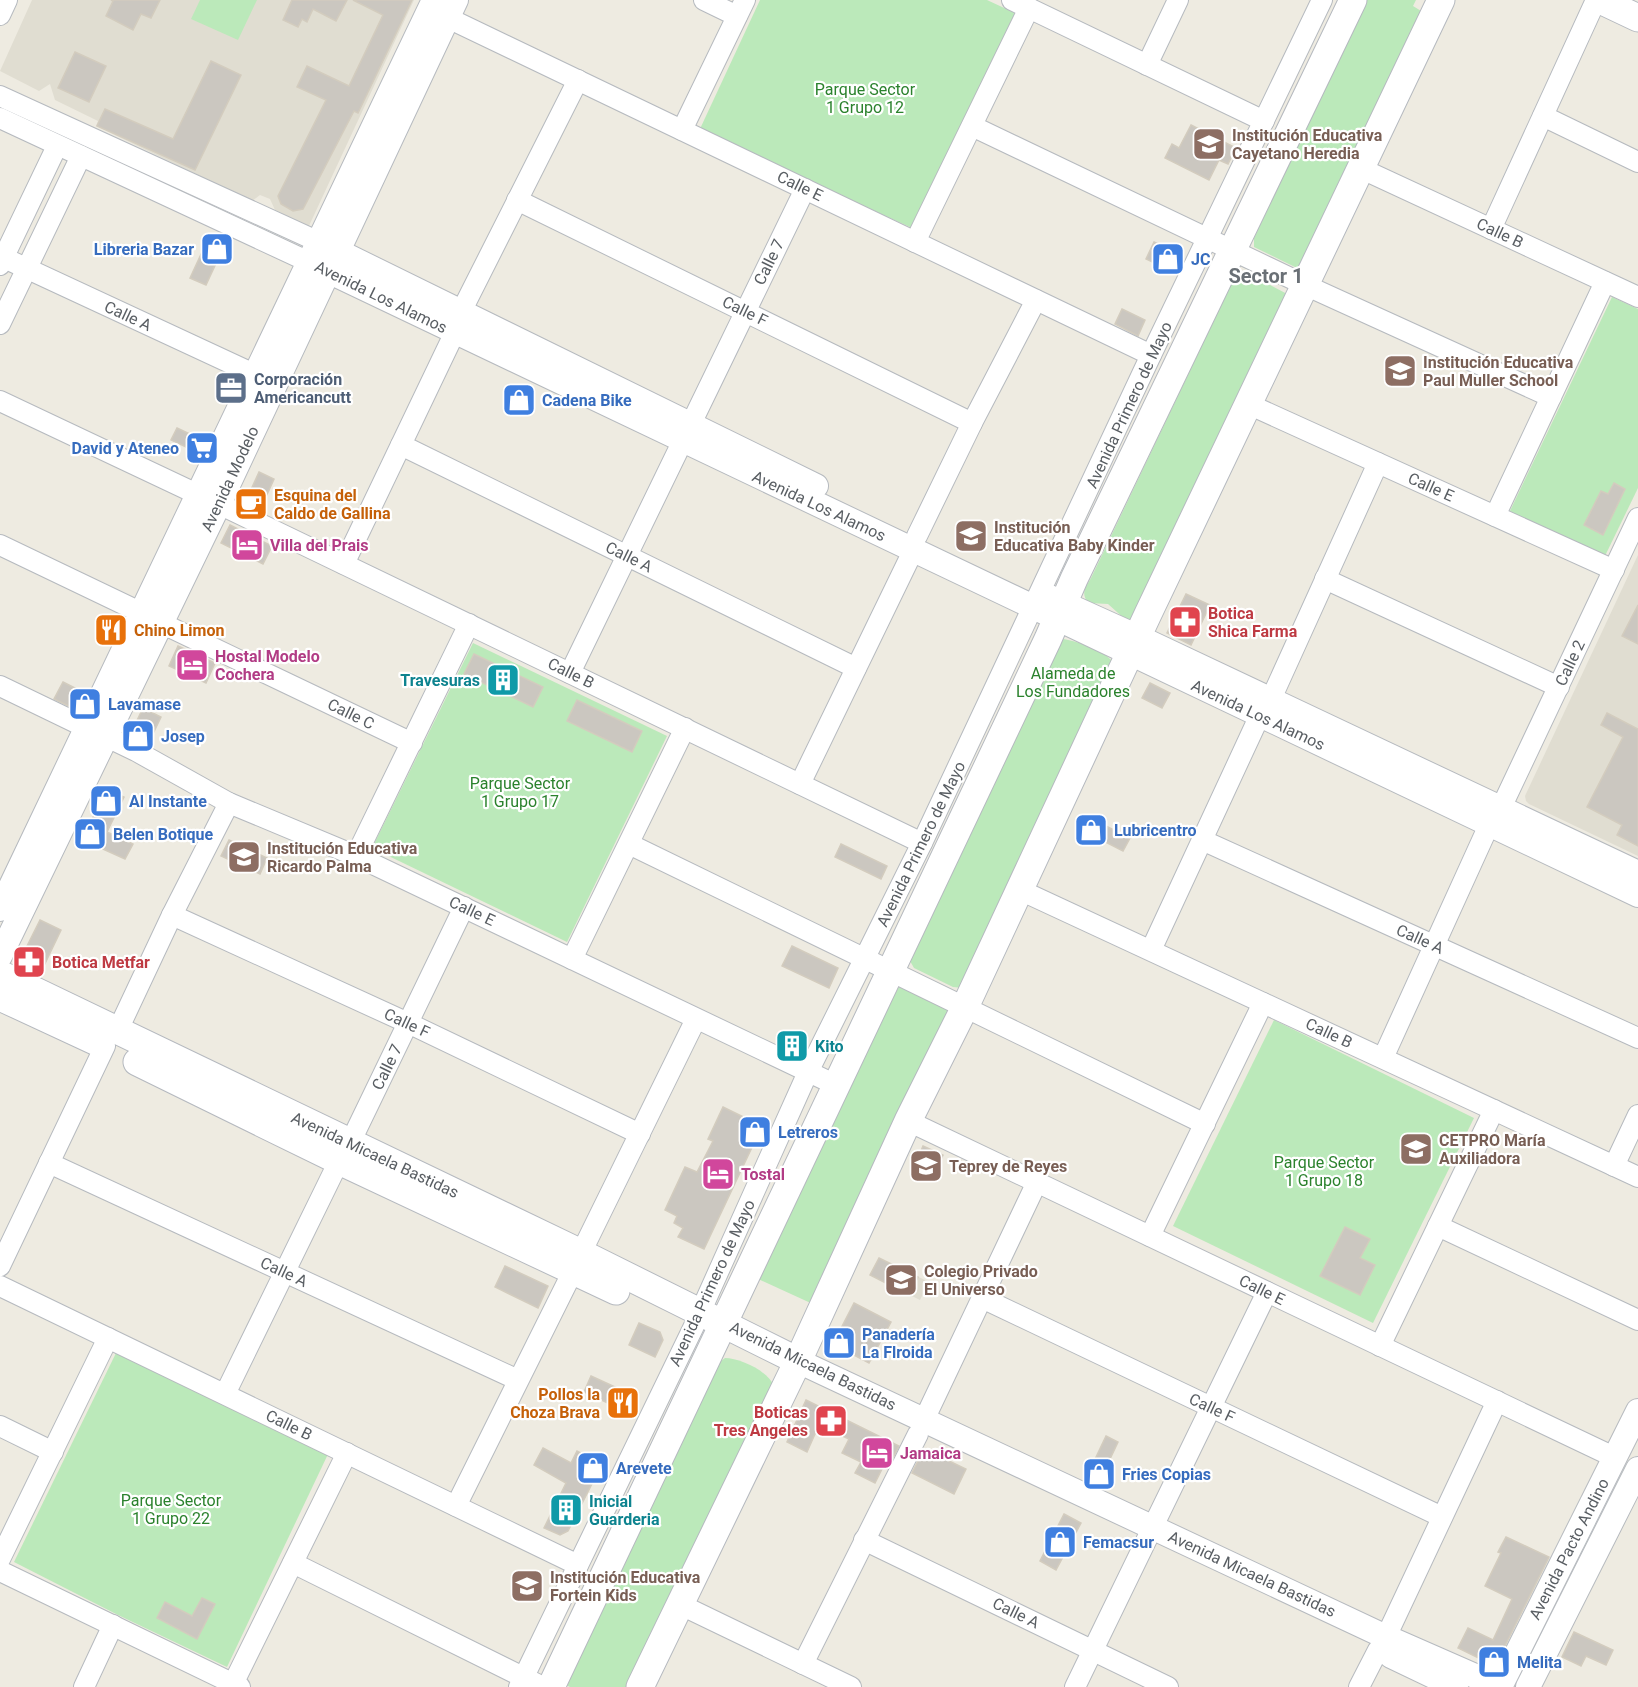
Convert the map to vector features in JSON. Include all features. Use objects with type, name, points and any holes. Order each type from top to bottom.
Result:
[{"type":"main road","name":"Avenida Primero de Mayo","points":[[551,1687],[891,970],[1049,606],[1233,250],[1353,0]]},
{"type":"main road","points":[[639,1687],[795,1368],[908,1122],[965,1007],[1248,404],[1441,0]]},
{"type":"main road","points":[[1598,0],[1638,18]]},
{"type":"main road","name":"Avenida Micaela Bastidas","points":[[0,974],[111,1039],[795,1368]]},
{"type":"main road","name":"Avenida Micaela Bastidas","points":[[0,997],[111,1039]]},
{"type":"street","points":[[0,15],[7,0]]},
{"type":"street","points":[[682,129],[741,8],[704,0]]},
{"type":"street","points":[[1147,64],[1178,0]]},
{"type":"street","name":"Avenida Primero de Mayo","points":[[521,1683],[697,1320],[808,1072],[922,843],[1049,606],[1151,355],[1322,0]]},
{"type":"street","points":[[1491,229],[1598,0]]},
{"type":"street","points":[[915,242],[972,126],[1020,4],[1264,121]]},
{"type":"street","name":"Calle E","points":[[446,6],[578,80],[1151,355]]},
{"type":"street","name":"Avenida Modelo","points":[[0,956],[97,732],[323,257],[446,6]]},
{"type":"street","points":[[344,564],[458,322],[578,80]]},
{"type":"street","name":"Avenida Los Alamos","points":[[0,96],[323,257],[915,543],[1495,817],[1638,896]]},
{"type":"street","points":[[1542,116],[1638,162]]},
{"type":"street","name":"Avenida Los Alamos","points":[[0,118],[57,146],[323,257]]},
{"type":"street","points":[[972,126],[1305,285],[1551,397]]},
{"type":"street","points":[[1,260],[57,146]]},
{"type":"street","points":[[0,324],[81,156]]},
{"type":"street","name":"Calle B","points":[[1362,169],[1638,297]]},
{"type":"street","name":"Calle 7","points":[[687,433],[805,189]]},
{"type":"street","name":"Calle F","points":[[517,200],[972,423]]},
{"type":"street","name":"Avenida Modelo","points":[[209,500],[256,375],[323,257]]},
{"type":"street","name":"Calle A","points":[[1,260],[27,269],[256,375]]},
{"type":"street","points":[[1495,516],[1605,282]]},
{"type":"street","points":[[800,784],[972,423],[1036,300]]},
{"type":"street","name":"Calle B","points":[[0,401],[922,843]]},
{"type":"street","name":"Calle E","points":[[1248,404],[1614,570]]},
{"type":"street","points":[[570,673],[687,433]]},
{"type":"street","name":"Calle A","points":[[401,445],[856,668]]},
{"type":"street","points":[[1151,950],[1378,463]]},
{"type":"street","name":"Calle 2","points":[[1383,1058],[1495,817],[1638,519]]},
{"type":"street","name":"Calle C","points":[[0,545],[412,743]]},
{"type":"street","points":[[1325,579],[1559,687]]},
{"type":"street","points":[[357,856],[469,624]]},
{"type":"street","name":"Calle E","points":[[0,686],[136,751],[229,803],[357,856],[837,1085]]},
{"type":"street","points":[[572,959],[685,728]]},
{"type":"street","name":"Avenida Modelo","points":[[0,909],[97,732]]},
{"type":"street","points":[[0,1266],[229,803]]},
{"type":"street","name":"Avenida Los Alamos","points":[[1495,817],[1638,873]]},
{"type":"street","name":"Calle A","points":[[1202,840],[1638,1038]]},
{"type":"street","points":[[629,844],[1205,1124]]},
{"type":"street","name":"Calle B","points":[[1020,890],[1638,1177]]},
{"type":"street","name":"Calle 7","points":[[344,1152],[464,907]]},
{"type":"street","name":"Calle F","points":[[172,915],[408,1023],[640,1134]]},
{"type":"street","points":[[1150,1236],[1263,1003]]},
{"type":"street","points":[[456,1506],[696,1019]]},
{"type":"street","points":[[1380,1346],[1494,1110]]},
{"type":"street","points":[[1614,1166],[1638,1115]]},
{"type":"street","name":"Calle E","points":[[908,1122],[1616,1458]]},
{"type":"street","points":[[225,1394],[344,1152]]},
{"type":"street","name":"Calle A","points":[[49,1163],[518,1380]]},
{"type":"street","points":[[803,1664],[921,1427],[1037,1182]]},
{"type":"street","points":[[1438,1226],[1638,1320]]},
{"type":"street","name":"Calle B","points":[[0,1286],[578,1565]]},
{"type":"street","points":[[1075,1687],[1267,1292]]},
{"type":"street","name":"Calle F","points":[[982,1298],[1442,1517]]},
{"type":"street","points":[[0,1559],[108,1338]]},
{"type":"street","name":"Avenida Micaela Bastidas","points":[[795,1368],[1382,1643],[1500,1687]]},
{"type":"street","points":[[1359,1687],[1497,1401]]},
{"type":"street","name":"Avenida Pacto Andino","points":[[1500,1687],[1638,1412]]},
{"type":"street","points":[[0,1426],[53,1452]]},
{"type":"street","points":[[0,1570],[237,1685],[346,1453]]},
{"type":"street","name":"Avenida Pacto Andino","points":[[1528,1687],[1638,1469]]},
{"type":"street","name":"Calle A","points":[[864,1540],[1168,1687]]},
{"type":"street","points":[[293,1563],[521,1683],[543,1687]]},
{"type":"street","points":[[679,1604],[851,1687]]},
{"type":"street","points":[[84,1687],[113,1625]]},
{"type":"street","name":"Avenida Micaela Bastidas","points":[[1382,1643],[1456,1687]]},
{"type":"shaded area","points":[[32,0],[414,0],[308,228],[275,210],[270,199],[260,195],[252,201],[96,126],[98,121],[55,100],[50,84],[39,91],[0,71]]},
{"type":"shaded area","points":[[1638,555],[1638,856],[1529,804],[1525,796]]},
{"type":"shaded area","name":"Colegio Privado El Universo","points":[[879,1258],[929,1282],[920,1300],[870,1275]]},
{"type":"green space","points":[[200,0],[257,0],[238,40],[191,19]]},
{"type":"green space","name":"Parque Sector 1 Grupo 12","points":[[760,0],[987,0],[1015,13],[912,228],[699,131]]},
{"type":"green space","points":[[1366,0],[1416,0],[1413,6],[1426,14],[1299,269],[1254,247],[1254,238]]},
{"type":"green space","name":"Alameda de Los Fundadores","points":[[1239,272],[1245,272],[1289,295],[1134,619],[1127,621],[1108,604],[1089,603],[1084,593],[1235,276]]},
{"type":"green space","points":[[1612,297],[1638,309],[1638,488],[1604,558],[1509,513]]},
{"type":"green space","name":"Alameda de Los Fundadores","points":[[1063,639],[1097,650],[1113,662],[963,988],[953,987],[914,968],[910,961],[1052,649],[1058,641]]},
{"type":"green space","name":"Parque Sector 1 Grupo 17","points":[[473,643],[667,736],[567,942],[372,848]]},
{"type":"green space","points":[[906,986],[951,1007],[815,1305],[756,1278],[893,997],[899,987]]},
{"type":"green space","name":"Parque Sector 1 Grupo 18","points":[[1274,1020],[1474,1118],[1373,1323],[1173,1226]]},
{"type":"green space","name":"Parque Sector 1 Grupo 22","points":[[116,1353],[329,1452],[227,1667],[14,1562]]},
{"type":"green space","points":[[725,1358],[753,1366],[766,1375],[774,1386],[630,1687],[570,1687],[566,1685],[717,1364]]},
{"type":"building","points":[[111,0],[160,0],[151,18],[141,14],[133,30],[106,16],[113,1]]},
{"type":"building","points":[[292,0],[347,0],[336,21],[313,9],[307,22],[302,19],[298,27],[283,20]]},
{"type":"building","points":[[353,0],[412,0],[358,113],[354,111],[303,209],[293,211],[281,204],[278,196],[326,100],[297,87],[307,66],[349,86],[383,15]]},
{"type":"building","points":[[75,52],[106,66],[89,102],[58,88]]},
{"type":"building","points":[[211,61],[241,75],[195,170],[97,126],[105,109],[173,139]]},
{"type":"building","points":[[1191,125],[1236,148],[1228,164],[1219,160],[1209,180],[1165,158],[1172,144],[1179,148]]},
{"type":"building","points":[[209,237],[225,244],[206,285],[190,278]]},
{"type":"building","points":[[1154,242],[1168,249],[1172,258],[1167,269],[1146,259]]},
{"type":"building","points":[[1122,309],[1145,320],[1138,336],[1115,324]]},
{"type":"building","points":[[177,428],[207,442],[201,454],[171,440]]},
{"type":"building","points":[[259,472],[274,479],[260,510],[245,503]]},
{"type":"building","points":[[1614,483],[1625,489],[1603,535],[1584,525],[1601,491],[1608,494]]},
{"type":"building","name":"Villa del Prais","points":[[230,525],[272,546],[263,564],[221,543]]},
{"type":"building","points":[[1186,594],[1210,605],[1191,645],[1167,633]]},
{"type":"building","points":[[1638,605],[1638,644],[1622,636]]},
{"type":"building","name":"Chino Limon","points":[[106,615],[121,622],[111,643],[97,635]]},
{"type":"building","name":"Hostal Modelo Cochera","points":[[178,646],[215,663],[206,683],[169,666]]},
{"type":"building","name":"Travesuras","points":[[474,654],[543,687],[533,707],[464,674]]},
{"type":"building","points":[[63,682],[87,694],[79,711],[54,699]]},
{"type":"building","points":[[1150,683],[1170,693],[1162,708],[1142,698]]},
{"type":"building","points":[[577,700],[642,731],[632,752],[567,721]]},
{"type":"building","points":[[143,708],[161,717],[148,744],[132,736],[131,733]]},
{"type":"building","points":[[1607,713],[1638,729],[1638,846],[1617,835],[1622,825],[1587,807],[1623,737],[1601,725]]},
{"type":"building","points":[[106,789],[124,797],[107,832],[133,844],[125,859],[81,839]]},
{"type":"building","points":[[1084,815],[1130,838],[1123,851],[1078,828]]},
{"type":"building","name":"Institución Educativa Ricardo Palma","points":[[229,840],[267,858],[260,874],[221,856]]},
{"type":"building","points":[[841,844],[887,866],[881,879],[835,857]]},
{"type":"building","points":[[40,920],[61,930],[40,974],[24,966],[22,956]]},
{"type":"building","points":[[792,946],[838,968],[829,988],[782,966]]},
{"type":"building","name":"Kito","points":[[786,1031],[807,1042],[801,1055],[779,1045]]},
{"type":"building","points":[[723,1107],[762,1126],[704,1249],[678,1237],[683,1228],[674,1223],[677,1216],[665,1210],[685,1167],[697,1172],[713,1141],[708,1139]]},
{"type":"building","points":[[923,1146],[943,1155],[931,1181],[912,1172]]},
{"type":"building","points":[[1345,1227],[1370,1239],[1360,1258],[1375,1265],[1360,1295],[1320,1276]]},
{"type":"building","name":"Colegio Privado El Universo","points":[[879,1258],[918,1277],[909,1295],[870,1275]]},
{"type":"building","points":[[505,1266],[548,1286],[538,1308],[495,1287]]},
{"type":"building","points":[[854,1303],[891,1322],[869,1363],[833,1344]]},
{"type":"building","points":[[639,1323],[660,1332],[663,1340],[655,1357],[629,1345]]},
{"type":"building","points":[[591,1376],[635,1396],[627,1412],[584,1392]]},
{"type":"building","points":[[806,1400],[899,1446],[890,1463],[886,1461],[875,1483],[855,1473],[861,1462],[842,1453],[849,1439],[819,1425],[807,1452],[787,1442]]},
{"type":"building","points":[[1106,1436],[1118,1442],[1101,1478],[1089,1472]]},
{"type":"building","points":[[543,1448],[571,1463],[577,1451],[602,1464],[568,1531],[560,1535],[544,1528],[566,1483],[534,1465]]},
{"type":"building","points":[[924,1449],[966,1469],[954,1494],[912,1473]]},
{"type":"building","name":"Femacsur","points":[[1064,1514],[1081,1523],[1056,1570],[1040,1561]]},
{"type":"building","points":[[1506,1537],[1549,1557],[1495,1666],[1458,1648],[1468,1628],[1493,1640],[1512,1599],[1485,1586]]},
{"type":"building","points":[[202,1598],[215,1604],[197,1639],[157,1618],[165,1602],[192,1616]]},
{"type":"building","points":[[1574,1632],[1613,1650],[1606,1665],[1586,1656],[1581,1666],[1562,1657]]},
{"type":"place","name":"Institución Educativa Cayetano Heredia","points":[[1209,144]]},
{"type":"place","name":"Libreria Bazar","points":[[217,249]]},
{"type":"place","name":"JC","points":[[1168,259]]},
{"type":"place","name":"Institución Educativa Paul Muller School","points":[[1400,371]]},
{"type":"place","name":"Corporación Americancutt","points":[[231,388]]},
{"type":"place","name":"Cadena Bike","points":[[519,400]]},
{"type":"place","name":"David y Ateneo","points":[[202,448]]},
{"type":"place","name":"Esquina del Caldo de Gallina","points":[[251,504]]},
{"type":"place","name":"Institución Educativa Baby Kinder","points":[[971,536]]},
{"type":"place","name":"Villa del Prais","points":[[247,545]]},
{"type":"place","name":"Botica Shica Farma","points":[[1185,622]]},
{"type":"place","name":"Chino Limon","points":[[111,630]]},
{"type":"place","name":"Hostal Modelo Cochera","points":[[192,665]]},
{"type":"place","name":"Travesuras","points":[[503,680]]},
{"type":"place","name":"Lavamase","points":[[85,704]]},
{"type":"place","name":"Josep","points":[[138,736]]},
{"type":"place","name":"Al Instante","points":[[106,801]]},
{"type":"place","name":"Lubricentro","points":[[1091,830]]},
{"type":"place","name":"Belen Botique","points":[[90,834]]},
{"type":"place","name":"Institución Educativa Ricardo Palma","points":[[244,857]]},
{"type":"place","name":"Botica Metfar","points":[[29,962]]},
{"type":"place","name":"Kito","points":[[792,1046]]},
{"type":"place","name":"Letreros","points":[[755,1132]]},
{"type":"place","name":"CETPRO María Auxiliadora","points":[[1416,1149]]},
{"type":"place","name":"Teprey de Reyes","points":[[926,1166]]},
{"type":"place","name":"Tostal","points":[[718,1174]]},
{"type":"place","name":"Colegio Privado El Universo","points":[[901,1280]]},
{"type":"place","name":"Panadería La Flroida","points":[[839,1343]]},
{"type":"place","name":"Pollos la Choza Brava","points":[[623,1403]]},
{"type":"place","name":"Boticas Tres Angeles","points":[[831,1421]]},
{"type":"place","name":"Jamaica","points":[[877,1453]]},
{"type":"place","name":"Arevete","points":[[593,1468]]},
{"type":"place","name":"Fries Copias","points":[[1099,1474]]},
{"type":"place","name":"Inicial Guarderia","points":[[566,1510]]},
{"type":"place","name":"Femacsur","points":[[1060,1542]]},
{"type":"place","name":"Institución Educativa Fortein Kids","points":[[527,1586]]},
{"type":"place","name":"Melita","points":[[1494,1662]]},
{"type":"district","name":"Sector 1","points":[[1266,276]]}]
